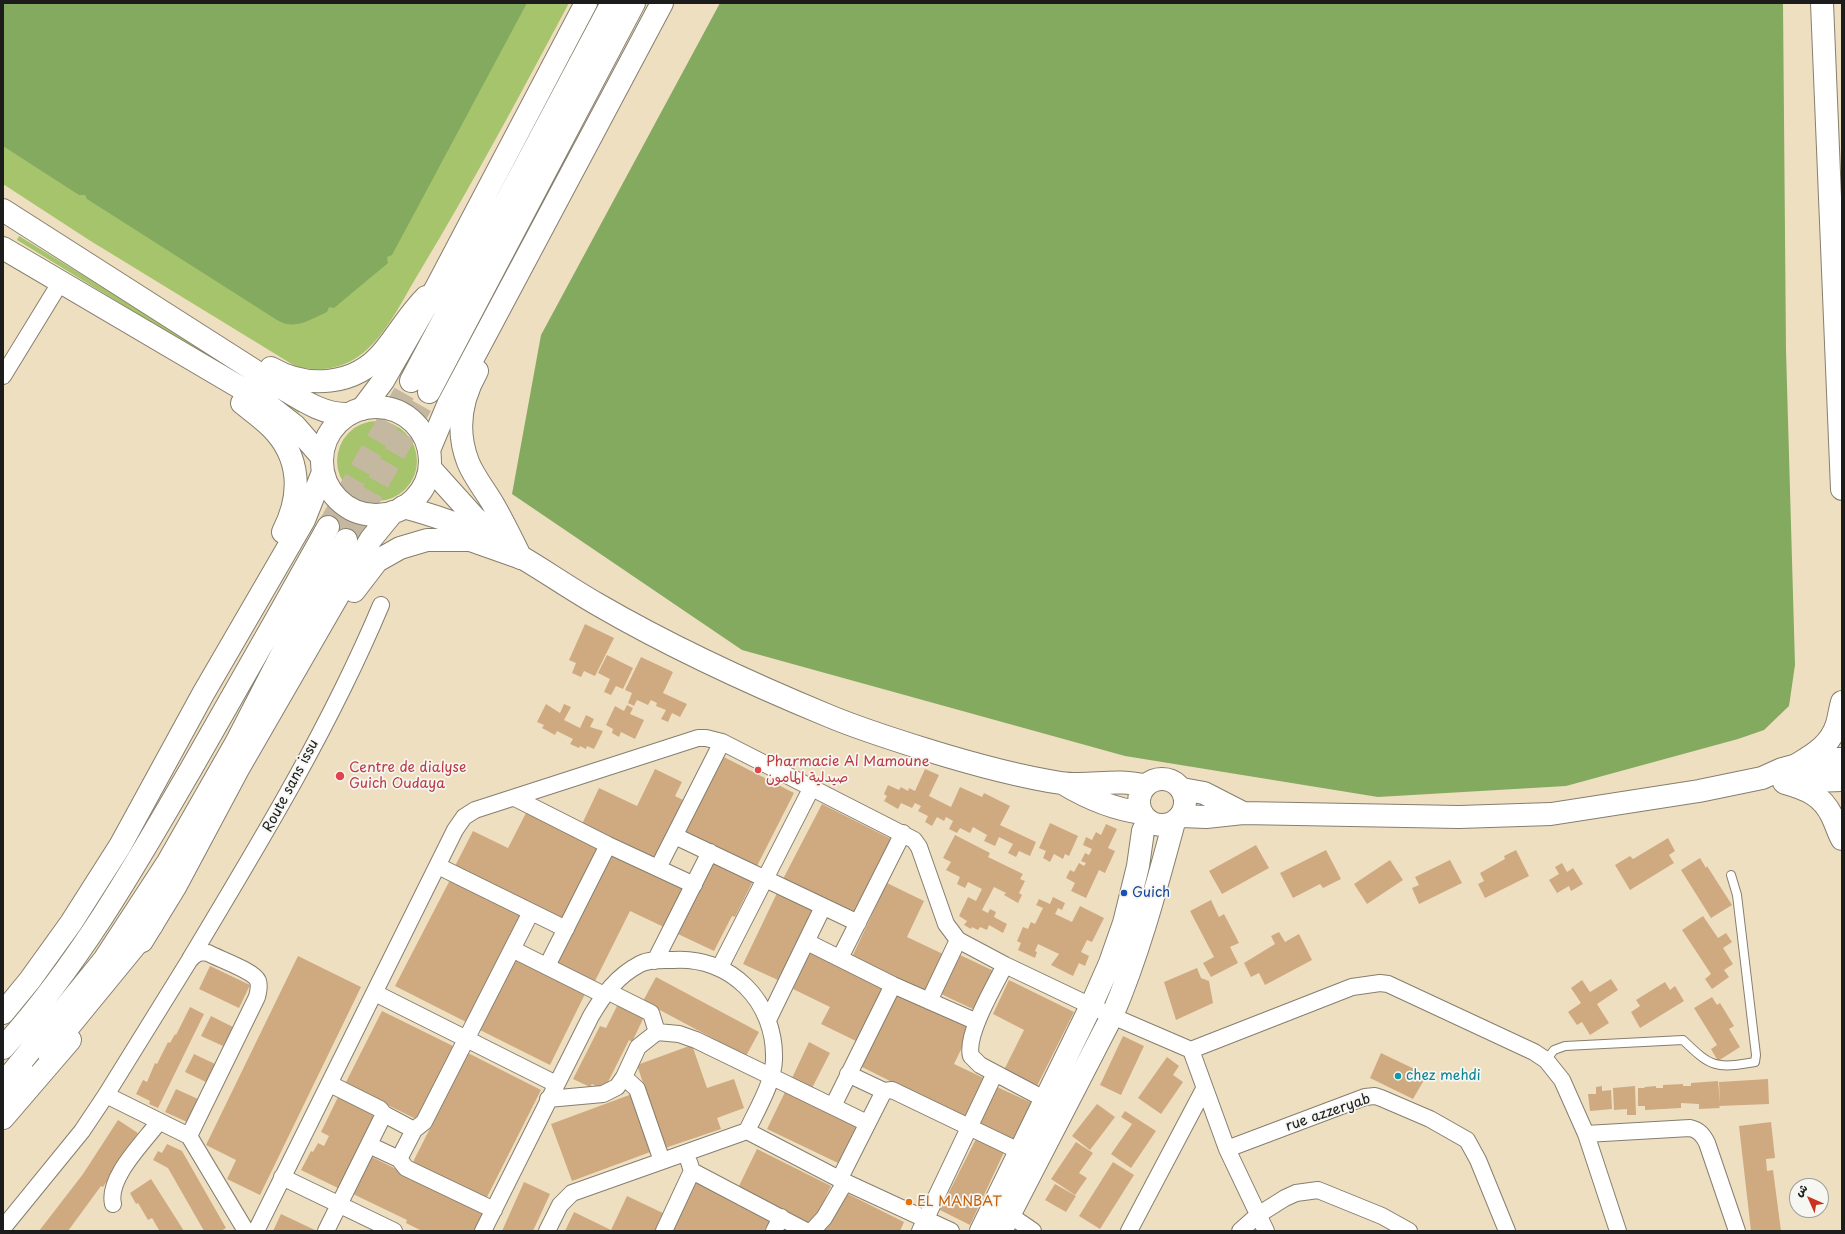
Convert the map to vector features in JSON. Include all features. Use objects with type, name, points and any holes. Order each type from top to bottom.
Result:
[{"type":"main road","points":[[3,1013],[30,980],[71,923],[120,846],[203,694],[304,520],[323,465],[325,445],[330,433],[355,412],[383,381],[435,290],[586,3]]},
{"type":"main road","points":[[411,381],[612,3]]},
{"type":"main road","points":[[429,392],[634,3]]},
{"type":"main road","points":[[3,1118],[89,1018],[124,969],[152,925],[201,840],[238,769],[371,539],[398,510],[418,495],[424,486],[429,459],[440,419],[662,3]]},
{"type":"main road","points":[[1822,3],[1842,489]]},
{"type":"main road","points":[[3,210],[315,407],[332,413],[355,412],[384,408],[405,415],[416,424],[424,436],[429,459],[476,519],[521,558]]},
{"type":"main road","points":[[3,248],[60,283],[217,373],[279,413],[302,433],[323,465],[327,485],[334,496],[349,508],[367,515],[380,515],[398,510],[436,517],[480,534],[596,604],[716,667],[831,717],[875,734],[958,759],[1063,783],[1123,783],[1145,786]]},
{"type":"main road","points":[[231,355],[253,358],[281,373],[307,381],[321,382],[348,377],[361,371],[377,358],[411,312],[435,290]]},
{"type":"main road","points":[[489,329],[480,366],[468,386],[463,400],[461,416],[463,444],[468,463],[494,505],[521,558]]},
{"type":"main road","points":[[217,373],[237,397],[272,428],[291,457],[296,473],[295,503],[290,518],[273,554],[273,572]]},
{"type":"main road","points":[[3,1048],[39,1006],[95,930],[260,651],[328,527]]},
{"type":"main road","points":[[3,1084],[104,960],[168,862],[236,743],[299,621],[346,540]]},
{"type":"main road","points":[[330,610],[354,592],[377,561],[400,548],[427,540],[470,540],[521,558]]},
{"type":"main road","points":[[1798,764],[1820,750],[1830,739],[1837,723],[1842,702]]},
{"type":"main road","points":[[1063,783],[1094,801],[1145,816],[1158,825],[1178,819],[1243,813],[1459,817],[1551,814],[1637,802],[1762,778],[1798,764],[1820,759],[1842,759]]},
{"type":"main road","points":[[1762,778],[1785,782],[1817,795],[1832,815],[1842,839]]},
{"type":"main road","points":[[981,1231],[1002,1216],[1112,1016],[1142,938],[1168,847],[1178,819],[1184,811],[1186,799],[1182,789],[1177,784],[1164,779],[1151,782],[1145,786],[1139,800],[1145,816],[1138,866],[1124,923],[1110,963],[1091,1006],[1021,1152],[1002,1216]]},
{"type":"main road","points":[[1785,782],[1842,780]]},
{"type":"main road","points":[[1182,789],[1204,794],[1243,813]]},
{"type":"main road","points":[[1168,847],[1176,835],[1184,827],[1206,817]]},
{"type":"main road","points":[[3,1102],[41,1061],[152,925]]},
{"type":"street","points":[[3,376],[60,283]]},
{"type":"street","name":"Route sans issu","points":[[3,1228],[59,1161],[106,1096],[190,961],[286,799],[366,640],[381,606]]},
{"type":"street","points":[[256,1231],[455,830],[464,817],[476,810],[698,738],[706,738],[722,742],[811,789],[903,833],[914,840],[919,847],[946,924],[958,940],[1005,965],[1112,1016],[1191,1050],[1352,988],[1380,983],[1388,984],[1534,1052],[1546,1060],[1562,1080],[1586,1134],[1618,1231]]},
{"type":"street","points":[[658,868],[722,742]]},
{"type":"street","points":[[720,967],[811,789]]},
{"type":"street","points":[[515,798],[608,845],[694,885]]},
{"type":"street","points":[[840,958],[903,833]]},
{"type":"street","points":[[675,836],[858,923]]},
{"type":"street","points":[[547,966],[608,845]]},
{"type":"street","points":[[655,960],[710,852]]},
{"type":"street","points":[[438,866],[566,929]]},
{"type":"street","points":[[768,1020],[823,907]]},
{"type":"street","points":[[399,1159],[414,1130],[424,1122],[531,912]]},
{"type":"street","points":[[929,1001],[958,940]]},
{"type":"street","points":[[807,942],[894,985],[977,1022]]},
{"type":"street","points":[[512,948],[547,966],[651,1013],[657,1032]]},
{"type":"street","points":[[188,1136],[257,997],[259,987],[253,974],[208,953],[197,953],[190,961]]},
{"type":"street","points":[[483,1231],[591,1016],[605,993],[623,974],[642,963],[655,960],[684,959],[703,961],[720,967],[741,981],[757,1002],[768,1020],[774,1047],[774,1062],[771,1077],[747,1131]]},
{"type":"street","points":[[1005,965],[977,1022],[970,1043],[971,1056],[980,1065],[1046,1100]]},
{"type":"street","points":[[833,1106],[894,985]]},
{"type":"street","points":[[375,993],[556,1084]]},
{"type":"street","points":[[548,1099],[603,1094],[617,1087],[624,1077],[638,1047],[657,1032],[679,1034],[696,1040],[867,1123]]},
{"type":"street","points":[[1191,1050],[1227,1149],[1266,1231]]},
{"type":"street","points":[[923,1226],[995,1073]]},
{"type":"street","points":[[848,1074],[884,1091],[892,1090],[968,1128],[1021,1152]]},
{"type":"street","points":[[624,1077],[637,1089],[662,1161]]},
{"type":"street","points":[[330,1084],[380,1109],[384,1114],[414,1130]]},
{"type":"street","points":[[1129,1231],[1204,1088]]},
{"type":"street","points":[[812,1231],[824,1218],[867,1123],[884,1091]]},
{"type":"street","points":[[106,1096],[158,1123],[188,1136],[246,1231]]},
{"type":"street","name":"rue azzeryab","points":[[1227,1149],[1365,1097],[1375,1096],[1430,1119],[1467,1140],[1478,1160],[1507,1231]]},
{"type":"street","points":[[326,1231],[338,1204],[384,1114]]},
{"type":"street","points":[[113,1204],[112,1191],[118,1176],[158,1123]]},
{"type":"street","points":[[1586,1134],[1690,1128],[1696,1130],[1707,1143],[1737,1231]]},
{"type":"street","points":[[547,1231],[560,1205],[572,1193],[662,1161],[685,1151],[747,1131],[842,1180],[923,1226],[951,1231]]},
{"type":"street","points":[[369,1145],[399,1159],[406,1168],[494,1210]]},
{"type":"street","points":[[685,1151],[692,1172],[778,1224],[806,1231]]},
{"type":"street","points":[[664,1231],[692,1172]]},
{"type":"street","points":[[282,1177],[394,1231]]},
{"type":"street","points":[[1240,1231],[1258,1215],[1296,1193],[1318,1190],[1382,1216],[1410,1231]]},
{"type":"street","points":[[1002,1216],[1033,1231]]},
{"type":"lane","points":[[1546,1060],[1554,1050],[1565,1046],[1682,1040],[1701,1057],[1715,1065],[1738,1065],[1755,1062],[1756,1055],[1737,895],[1731,875]]},
{"type":"green space","points":[[3,3],[527,3],[392,255],[387,257],[388,263],[334,308],[329,307],[327,312],[309,321],[290,324],[277,320],[87,199],[85,195],[79,195],[3,146]]},
{"type":"green space","points":[[520,3],[569,3],[478,171],[394,315],[372,345],[363,353],[339,366],[313,369],[295,366],[89,240],[3,184],[3,140],[366,204]]},
{"type":"green space","points":[[720,3],[1783,3],[1786,350],[1795,665],[1789,706],[1764,730],[1738,739],[1566,786],[1378,797],[1125,756],[742,650],[512,494],[541,335]]},
{"type":"green space","points":[[19,236],[301,409],[299,413],[17,240]]},
{"type":"green space","points":[[377,421],[392,424],[405,433],[414,446],[417,461],[414,476],[405,489],[392,498],[377,501],[362,498],[349,489],[340,476],[337,461],[340,446],[349,433],[362,424]]},
{"type":"building","points":[[585,624],[614,638],[595,676],[584,671],[581,677],[572,673],[576,663],[569,660]]},
{"type":"building","points":[[607,655],[633,668],[623,689],[616,686],[611,695],[604,692],[610,679],[598,673]]},
{"type":"building","points":[[641,657],[673,672],[663,693],[687,704],[680,717],[672,713],[668,722],[661,719],[666,710],[656,706],[657,703],[651,700],[648,705],[637,700],[634,706],[628,703],[632,693],[625,690]]},
{"type":"building","points":[[546,704],[560,713],[564,704],[571,707],[564,720],[580,728],[586,715],[594,719],[590,727],[603,731],[594,749],[587,746],[586,749],[580,746],[579,748],[570,744],[573,739],[557,731],[555,735],[542,728],[544,725],[537,722]]},
{"type":"building","points":[[627,705],[633,708],[630,714],[644,720],[635,739],[621,732],[619,737],[612,733],[613,729],[606,725],[615,706],[624,711]]},
{"type":"building","points":[[722,756],[794,793],[756,868],[684,831]]},
{"type":"building","points":[[655,769],[682,782],[675,796],[683,800],[655,859],[582,824],[599,788],[637,806]]},
{"type":"building","points":[[925,769],[939,775],[929,796],[951,807],[960,787],[982,797],[984,793],[1010,806],[1000,825],[1036,842],[1030,856],[1019,851],[1016,857],[1008,853],[1013,844],[999,837],[995,846],[984,841],[987,835],[973,827],[970,833],[960,828],[957,833],[949,829],[953,821],[946,817],[944,821],[937,817],[932,826],[925,822],[928,816],[918,811],[921,806],[915,803],[912,808],[901,803],[898,809],[884,801],[887,796],[884,794],[888,785],[899,790],[901,787],[908,791],[909,788],[915,791]]},
{"type":"building","points":[[822,804],[895,841],[856,916],[783,879]]},
{"type":"building","points":[[527,811],[600,847],[563,920],[455,866],[473,831],[508,848]]},
{"type":"building","points":[[1050,823],[1078,836],[1069,856],[1065,854],[1063,859],[1054,854],[1050,862],[1043,858],[1046,851],[1039,848]]},
{"type":"building","points":[[1106,824],[1117,829],[1108,848],[1115,851],[1105,873],[1099,870],[1086,898],[1071,891],[1075,883],[1066,878],[1070,870],[1074,872],[1079,863],[1084,866],[1086,863],[1081,861],[1085,853],[1089,855],[1092,849],[1083,845],[1086,837],[1092,840],[1096,832],[1101,835]]},
{"type":"building","points":[[955,835],[990,853],[988,857],[1023,874],[1020,879],[1025,881],[1019,893],[1022,895],[1018,903],[1004,895],[1006,893],[994,887],[982,910],[988,913],[990,909],[996,912],[994,917],[1007,924],[1003,933],[989,925],[987,930],[980,927],[978,930],[972,927],[971,929],[964,925],[967,921],[959,916],[968,897],[976,901],[982,889],[968,882],[965,888],[957,884],[960,877],[946,870],[951,862],[943,858]]},
{"type":"building","points":[[1668,838],[1675,851],[1669,855],[1674,863],[1630,890],[1615,865],[1630,856],[1633,859]]},
{"type":"building","points":[[1256,845],[1269,868],[1222,894],[1209,871]]},
{"type":"building","points":[[1326,850],[1341,879],[1323,888],[1320,884],[1293,898],[1280,873]]},
{"type":"building","points":[[1516,850],[1529,876],[1485,898],[1478,884],[1484,881],[1480,873],[1505,859],[1504,856]]},
{"type":"building","points":[[613,853],[685,889],[666,928],[630,911],[595,981],[558,963]]},
{"type":"building","points":[[1700,858],[1706,868],[1707,866],[1732,905],[1711,918],[1681,870]]},
{"type":"building","points":[[714,860],[754,879],[735,917],[732,916],[714,951],[678,934]]},
{"type":"building","points":[[1390,860],[1403,880],[1367,904],[1354,884]]},
{"type":"building","points":[[1450,860],[1462,883],[1419,904],[1412,888],[1419,885],[1415,877]]},
{"type":"building","points":[[1562,863],[1567,872],[1573,868],[1583,884],[1571,891],[1569,886],[1557,893],[1549,880],[1559,874],[1555,867]]},
{"type":"building","points":[[451,878],[524,915],[468,1023],[395,986]]},
{"type":"building","points":[[887,883],[924,901],[907,937],[943,954],[925,992],[852,957]]},
{"type":"building","points":[[778,891],[815,909],[780,981],[743,964]]},
{"type":"building","points":[[1053,897],[1065,903],[1062,910],[1058,908],[1055,914],[1072,922],[1080,906],[1104,918],[1092,942],[1087,940],[1081,952],[1089,956],[1085,966],[1079,963],[1073,976],[1051,965],[1059,954],[1038,944],[1035,951],[1037,952],[1035,958],[1018,950],[1021,943],[1017,941],[1023,927],[1028,929],[1031,922],[1035,924],[1043,908],[1036,905],[1039,899],[1050,904]]},
{"type":"building","points":[[1211,900],[1219,917],[1224,914],[1239,943],[1230,947],[1238,963],[1211,977],[1203,963],[1214,957],[1190,911]]},
{"type":"building","points":[[1703,916],[1718,938],[1726,933],[1732,942],[1723,948],[1733,964],[1724,970],[1729,977],[1712,989],[1705,979],[1711,974],[1682,930]]},
{"type":"building","points":[[1279,932],[1285,942],[1299,934],[1312,960],[1265,985],[1259,973],[1251,977],[1244,963],[1275,944],[1271,936]]},
{"type":"building","points":[[811,951],[885,987],[858,1042],[821,1024],[830,1007],[793,989]]},
{"type":"building","points":[[960,955],[996,972],[977,1011],[941,994]]},
{"type":"building","points":[[298,956],[361,987],[260,1195],[227,1179],[236,1160],[206,1145]]},
{"type":"building","points":[[515,957],[586,992],[550,1065],[478,1029]]},
{"type":"building","points":[[210,966],[250,985],[239,1008],[199,989]]},
{"type":"building","points":[[1197,968],[1201,978],[1209,981],[1213,1003],[1176,1020],[1164,982]]},
{"type":"building","points":[[656,977],[759,1032],[746,1056],[643,1001]]},
{"type":"building","points":[[1611,979],[1618,990],[1597,1004],[1609,1023],[1590,1035],[1582,1022],[1577,1025],[1568,1012],[1581,1003],[1571,988],[1582,980],[1590,992]]},
{"type":"building","points":[[1009,980],[1074,1012],[1037,1086],[1004,1070],[1024,1030],[993,1014]]},
{"type":"building","points":[[1665,982],[1670,990],[1675,986],[1684,1001],[1640,1028],[1631,1012],[1640,1006],[1636,1000]]},
{"type":"building","points":[[896,992],[971,1029],[954,1064],[988,1080],[968,1120],[860,1066]]},
{"type":"building","points":[[1712,997],[1717,1005],[1720,1003],[1734,1026],[1729,1029],[1740,1047],[1718,1061],[1711,1049],[1717,1045],[1694,1008]]},
{"type":"building","points":[[619,1002],[645,1015],[632,1042],[629,1040],[604,1090],[592,1084],[590,1087],[573,1079],[600,1026],[606,1028]]},
{"type":"building","points":[[190,1007],[204,1014],[158,1108],[149,1104],[150,1101],[136,1094],[143,1080],[147,1082],[155,1063],[157,1064],[168,1042],[170,1043],[175,1034],[176,1035]]},
{"type":"building","points":[[382,1011],[455,1047],[418,1120],[345,1084]]},
{"type":"building","points":[[211,1016],[233,1027],[223,1046],[201,1036]]},
{"type":"building","points":[[1123,1036],[1144,1046],[1121,1095],[1100,1085]]},
{"type":"building","points":[[809,1042],[830,1053],[812,1088],[792,1078]]},
{"type":"building","points":[[692,1045],[707,1088],[734,1079],[744,1108],[717,1118],[721,1129],[665,1148],[637,1065]]},
{"type":"building","points":[[468,1053],[541,1090],[486,1199],[413,1162]]},
{"type":"building","name":"chez mehdi","points":[[1381,1053],[1427,1075],[1413,1099],[1370,1078]]},
{"type":"building","points":[[194,1054],[215,1064],[206,1082],[185,1072]]},
{"type":"building","points":[[1167,1057],[1179,1066],[1173,1075],[1183,1082],[1161,1114],[1138,1098]]},
{"type":"building","points":[[1768,1079],[1769,1104],[1719,1106],[1720,1108],[1699,1109],[1699,1104],[1681,1103],[1681,1108],[1645,1110],[1645,1106],[1638,1106],[1638,1088],[1656,1086],[1656,1088],[1663,1088],[1663,1085],[1683,1084],[1683,1086],[1691,1086],[1691,1083],[1718,1081],[1720,1104],[1719,1082]]},
{"type":"building","points":[[1602,1086],[1602,1091],[1611,1090],[1612,1109],[1590,1111],[1588,1094],[1596,1094],[1596,1087]]},
{"type":"building","points":[[1635,1086],[1636,1115],[1627,1115],[1627,1109],[1614,1110],[1613,1088]]},
{"type":"building","points":[[997,1087],[1032,1103],[1015,1143],[980,1124]]},
{"type":"building","points":[[176,1089],[198,1099],[187,1122],[165,1112]]},
{"type":"building","points":[[786,1090],[857,1125],[838,1163],[767,1129]]},
{"type":"building","points":[[632,1094],[653,1151],[572,1181],[551,1124]]},
{"type":"building","points":[[339,1095],[379,1115],[342,1190],[301,1170],[311,1151],[313,1152],[318,1143],[324,1146],[329,1136],[321,1132]]},
{"type":"building","points":[[1097,1104],[1115,1117],[1090,1150],[1072,1136]]},
{"type":"building","points":[[1125,1111],[1156,1131],[1131,1168],[1111,1154],[1132,1124],[1121,1117]]},
{"type":"building","points":[[118,1120],[138,1133],[103,1187],[101,1186],[68,1231],[39,1231],[83,1174]]},
{"type":"building","points":[[1771,1122],[1775,1158],[1766,1159],[1767,1171],[1773,1170],[1781,1231],[1751,1231],[1739,1126]]},
{"type":"building","points":[[977,1137],[1005,1150],[970,1225],[940,1210]]},
{"type":"building","points":[[1076,1142],[1093,1153],[1079,1173],[1087,1178],[1075,1195],[1051,1179]]},
{"type":"building","points":[[167,1144],[182,1151],[226,1228],[221,1231],[204,1231],[168,1168],[153,1160],[158,1151],[162,1153]]},
{"type":"building","points":[[757,1149],[831,1186],[812,1225],[738,1188]]},
{"type":"building","points":[[370,1156],[483,1212],[474,1231],[422,1231],[406,1223],[407,1220],[351,1193]]},
{"type":"building","points":[[1113,1162],[1134,1175],[1100,1229],[1079,1216]]},
{"type":"building","points":[[151,1179],[184,1231],[157,1231],[159,1230],[152,1218],[148,1220],[138,1203],[136,1204],[130,1193]]},
{"type":"building","points":[[697,1181],[771,1218],[764,1231],[672,1231]]},
{"type":"building","points":[[524,1182],[550,1194],[533,1231],[502,1231]]},
{"type":"building","points":[[1055,1184],[1076,1196],[1066,1212],[1045,1200]]},
{"type":"building","points":[[844,1192],[904,1222],[900,1231],[823,1231]]},
{"type":"building","points":[[627,1196],[665,1214],[657,1231],[565,1231],[574,1212],[611,1230]]},
{"type":"building","points":[[281,1214],[317,1231],[273,1231]]},
{"type":"tunnel","points":[[328,527],[411,381]]},
{"type":"tunnel","points":[[346,540],[429,392]]},
{"type":"place","name":"Pharmacie Al Mamoune صيدلية المامون","points":[[758,770]]},
{"type":"place","name":"Centre de dialyse Guich Oudaya","points":[[340,776]]},
{"type":"place","name":"Guich","points":[[1124,893]]},
{"type":"place","name":"chez mehdi","points":[[1398,1076]]},
{"type":"place","name":"EL MANBAT","points":[[909,1202]]}]
